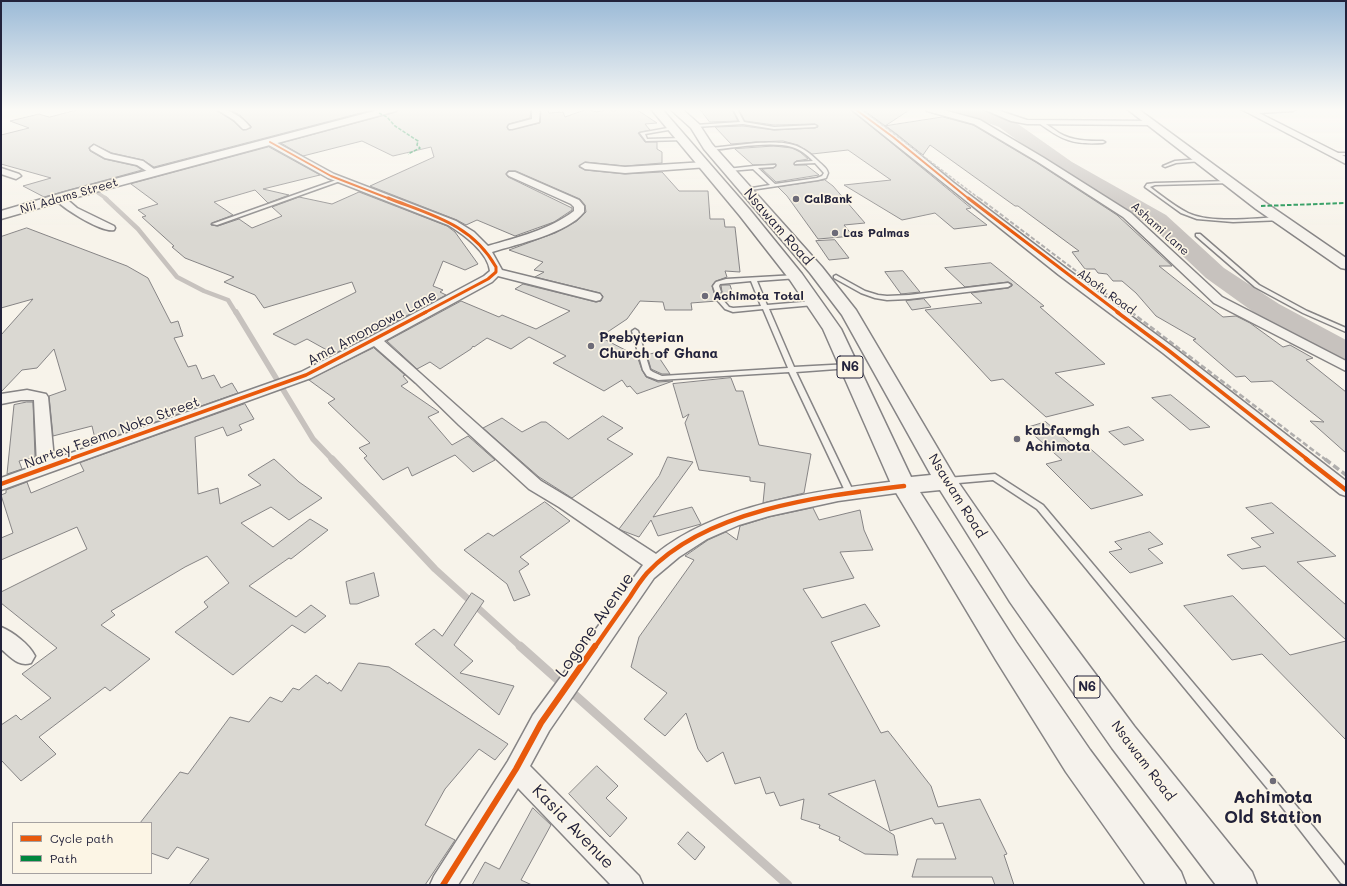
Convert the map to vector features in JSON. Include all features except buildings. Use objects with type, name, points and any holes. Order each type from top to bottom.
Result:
[{"type":"highway","name":"Nsawam Road","points":[[702,150],[745,213],[796,277],[832,329],[904,486],[1010,658],[1078,761],[1168,885]]},
{"type":"highway","name":"Nsawam Road","points":[[708,157],[729,170],[816,270],[850,314],[946,481],[1020,594],[1110,718],[1239,885]]},
{"type":"highway","points":[[904,486],[946,481]]},
{"type":"street","points":[[98,150],[108,156],[140,162],[154,172]]},
{"type":"street","name":"Nii Adams Street","points":[[1,215],[238,150]]},
{"type":"street","points":[[286,150],[341,180],[452,223],[467,232],[487,250],[497,268],[496,272],[596,297]]},
{"type":"street","name":"Abofu Road","points":[[909,150],[1019,238],[1168,350],[1346,490]]},
{"type":"street","name":"Ashami Lane","points":[[1025,150],[1127,214],[1218,300],[1346,367]]},
{"type":"street","points":[[1187,150],[1346,265]]},
{"type":"street","points":[[1326,150],[1346,161]]},
{"type":"street","points":[[585,166],[625,170],[708,157]]},
{"type":"street","points":[[1,171],[16,176]]},
{"type":"street","points":[[487,250],[531,237],[565,223],[579,212],[579,206],[575,202],[512,174]]},
{"type":"street","points":[[59,198],[74,210],[110,228]]},
{"type":"street","name":"Ama Amonoowa Lane","points":[[230,403],[306,375],[375,340],[488,278],[496,272]]},
{"type":"street","points":[[375,340],[421,380],[464,422],[535,485],[565,503],[656,564]]},
{"type":"street","points":[[1,399],[30,396],[41,397],[46,468]]},
{"type":"street","name":"Nartey Feemo Noko Street","points":[[1,484],[152,429],[230,403]]},
{"type":"street","name":"Logone Avenue","points":[[443,885],[516,769],[541,723],[656,564],[698,535],[745,517],[806,501],[850,493],[904,486]]},
{"type":"street","points":[[1,636],[24,656]]},
{"type":"street","name":"Kasia Avenue","points":[[516,769],[630,885]]},
{"type":"lane","points":[[708,157],[742,150]]},
{"type":"lane","points":[[746,190],[824,177],[826,173],[825,170],[803,150]]},
{"type":"lane","points":[[1333,154],[1346,154]]},
{"type":"lane","points":[[1165,166],[1175,162],[1200,160]]},
{"type":"lane","points":[[797,163],[815,162]]},
{"type":"lane","points":[[729,170],[773,166]]},
{"type":"lane","points":[[754,167],[774,186]]},
{"type":"lane","points":[[215,224],[341,180]]},
{"type":"lane","points":[[1229,182],[1155,184],[1148,185],[1147,187],[1187,214],[1197,218],[1214,220],[1281,219]]},
{"type":"lane","points":[[1198,235],[1257,286],[1305,312],[1346,330]]},
{"type":"lane","points":[[718,292],[716,286],[718,283],[726,281],[796,277]]},
{"type":"lane","points":[[836,277],[877,297],[887,298],[909,297],[1008,285]]},
{"type":"lane","points":[[753,279],[792,370],[850,493]]},
{"type":"lane","points":[[721,301],[727,308],[733,310],[814,303]]},
{"type":"lane","points":[[634,331],[647,370],[650,374],[661,378],[850,366]]},
{"type":"lane","points":[[946,481],[995,477],[1040,507],[1276,790],[1346,878]]},
{"type":"waterway","points":[[1043,150],[1065,166],[1158,220],[1215,273],[1269,310],[1346,352]]},
{"type":"waterway","points":[[98,193],[107,199]]},
{"type":"waterway","points":[[105,198],[138,229],[177,277],[204,291],[228,300],[236,313]]},
{"type":"waterway","points":[[236,312],[313,439],[333,460]]},
{"type":"waterway","points":[[332,459],[435,569],[521,647]]},
{"type":"waterway","points":[[520,646],[788,885]]},
{"type":"railway","points":[[916,150],[980,199]]},
{"type":"railway","points":[[979,198],[1132,313]]},
{"type":"railway","points":[[1131,312],[1326,460]]},
{"type":"railway","points":[[1325,459],[1346,475]]},
{"type":"marked path","points":[[408,154],[415,150]]},
{"type":"marked path","points":[[1261,206],[1346,203]]},
{"type":"cycle path","points":[[1,484],[306,375],[375,340],[488,279],[496,272],[495,266],[480,244],[452,223],[331,176],[285,150]]},
{"type":"cycle path","points":[[909,150],[951,185],[1063,272],[1168,350],[1346,490]]},
{"type":"cycle path","points":[[443,885],[516,769],[541,723],[647,573],[672,552],[701,534],[733,520],[802,501],[904,486]]},
{"type":"place","name":"CalBank","points":[[796,199]]},
{"type":"place","name":"Las Palmas","points":[[835,233]]},
{"type":"place","name":"Achimota Total","points":[[705,296]]},
{"type":"place","name":"Prebyterian Church of Ghana","points":[[591,346]]},
{"type":"place","name":"kabfarmgh Achimota","points":[[1017,439]]},
{"type":"place","name":"Achimota Old Station","points":[[1273,781]]}]
